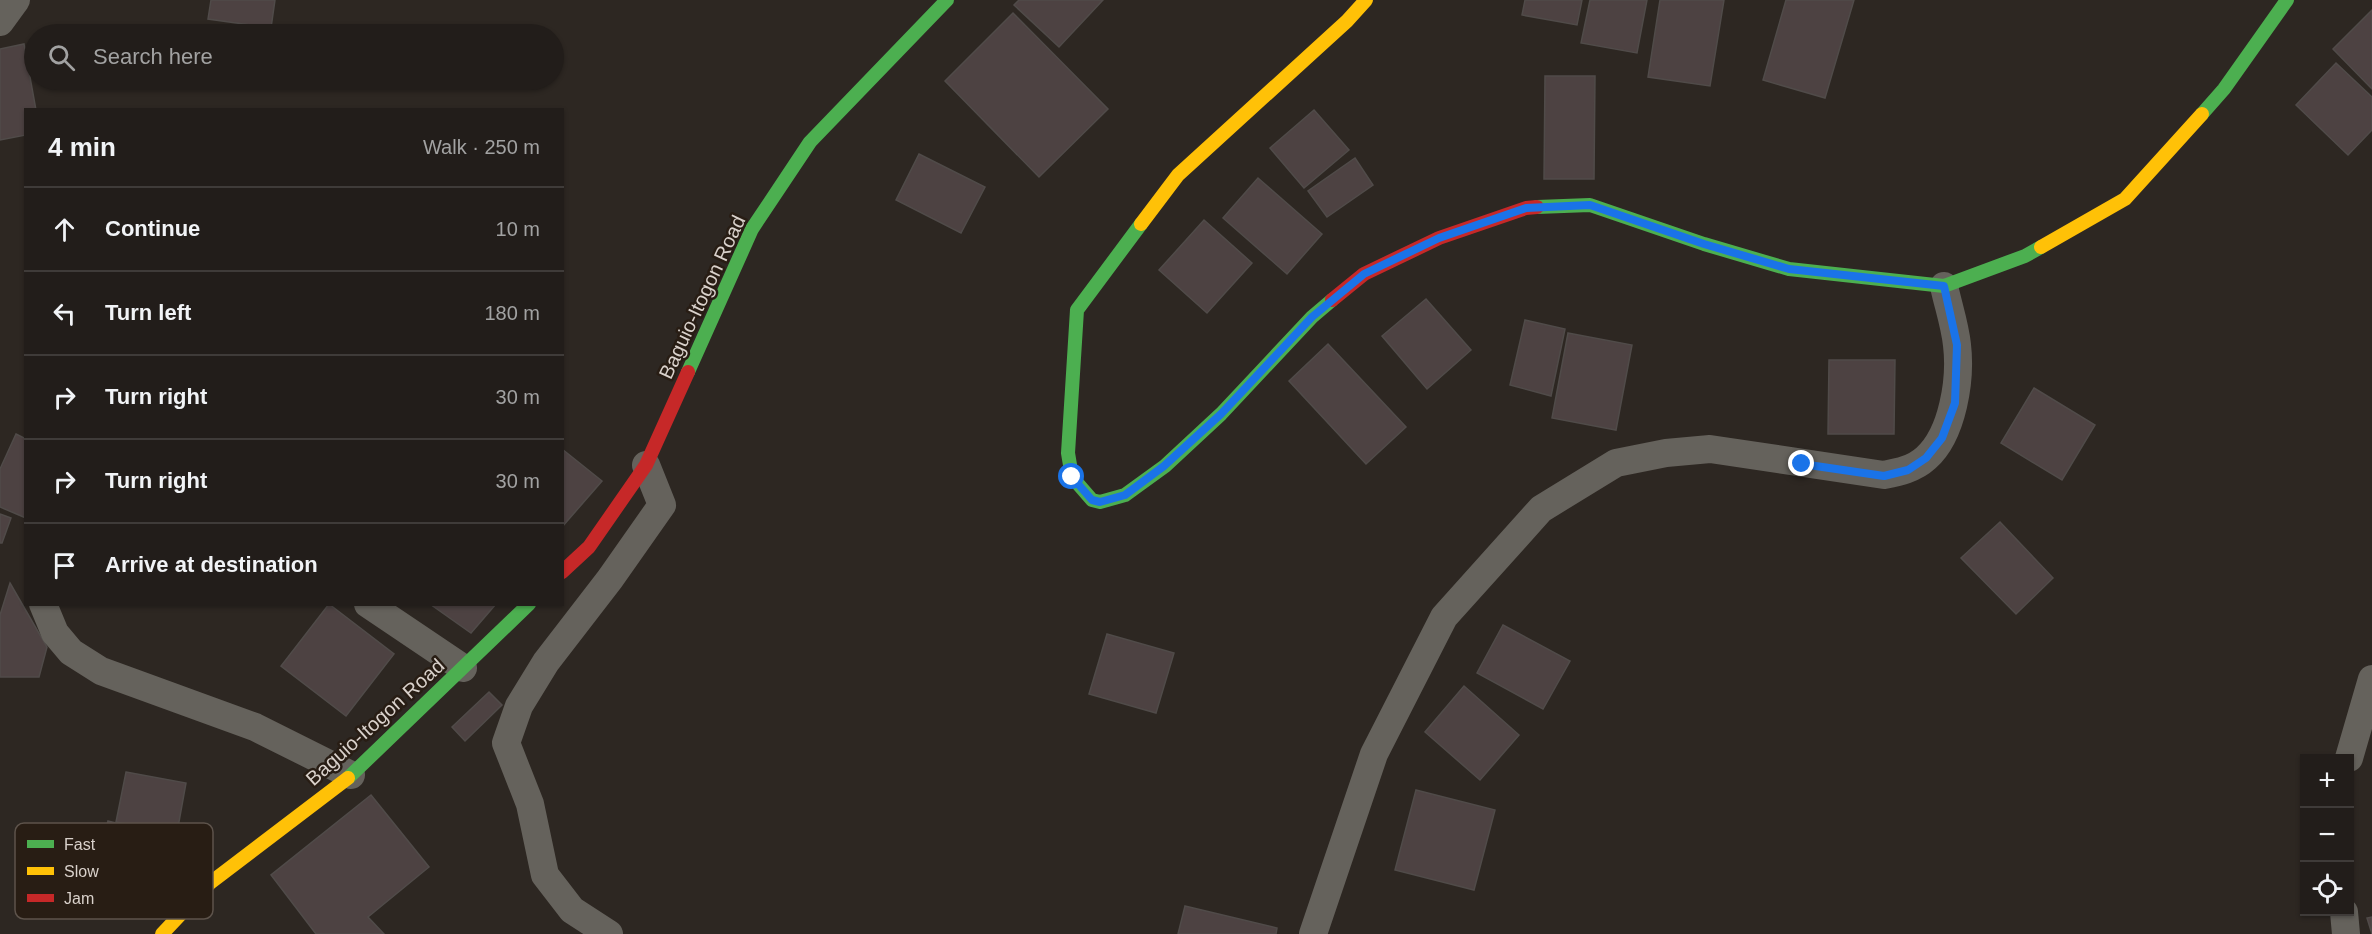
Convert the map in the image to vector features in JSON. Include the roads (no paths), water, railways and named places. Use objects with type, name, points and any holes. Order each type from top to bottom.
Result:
[{"type":"street","points":[[0,22],[16,0]]},
{"type":"street","name":"Baguio-Itogon Road","points":[[564,570],[589,547],[646,465],[752,229],[810,142],[947,0]]},
{"type":"street","points":[[1366,0],[1347,21],[1178,175],[1077,309],[1068,453],[1072,477],[1092,500],[1100,502],[1125,495],[1164,466],[1221,414],[1312,317],[1364,274],[1439,238],[1526,208],[1590,205],[1704,244],[1789,269],[1944,286],[2025,256],[2125,199],[2224,89],[2287,0]]},
{"type":"street","points":[[1313,934],[1374,754],[1444,617],[1541,509],[1616,463],[1666,453],[1710,449],[1884,476],[1908,470],[1926,458],[1942,438],[1955,403],[1957,345],[1944,286]]},
{"type":"street","points":[[609,934],[572,910],[545,875],[530,804],[506,743],[519,706],[546,662],[610,579],[662,504],[646,465]]},
{"type":"street","points":[[44,606],[55,633],[71,652],[101,671],[255,727],[351,775]]},
{"type":"street","points":[[371,606],[464,668]]},
{"type":"street","name":"Baguio-Itogon Road","points":[[213,882],[351,775],[527,606]]},
{"type":"street","points":[[2350,754],[2372,679]]},
{"type":"street","points":[[2344,916],[2346,934]]},
{"type":"street","name":"Baguio-Itogon Road","points":[[162,934],[176,919]]}]
